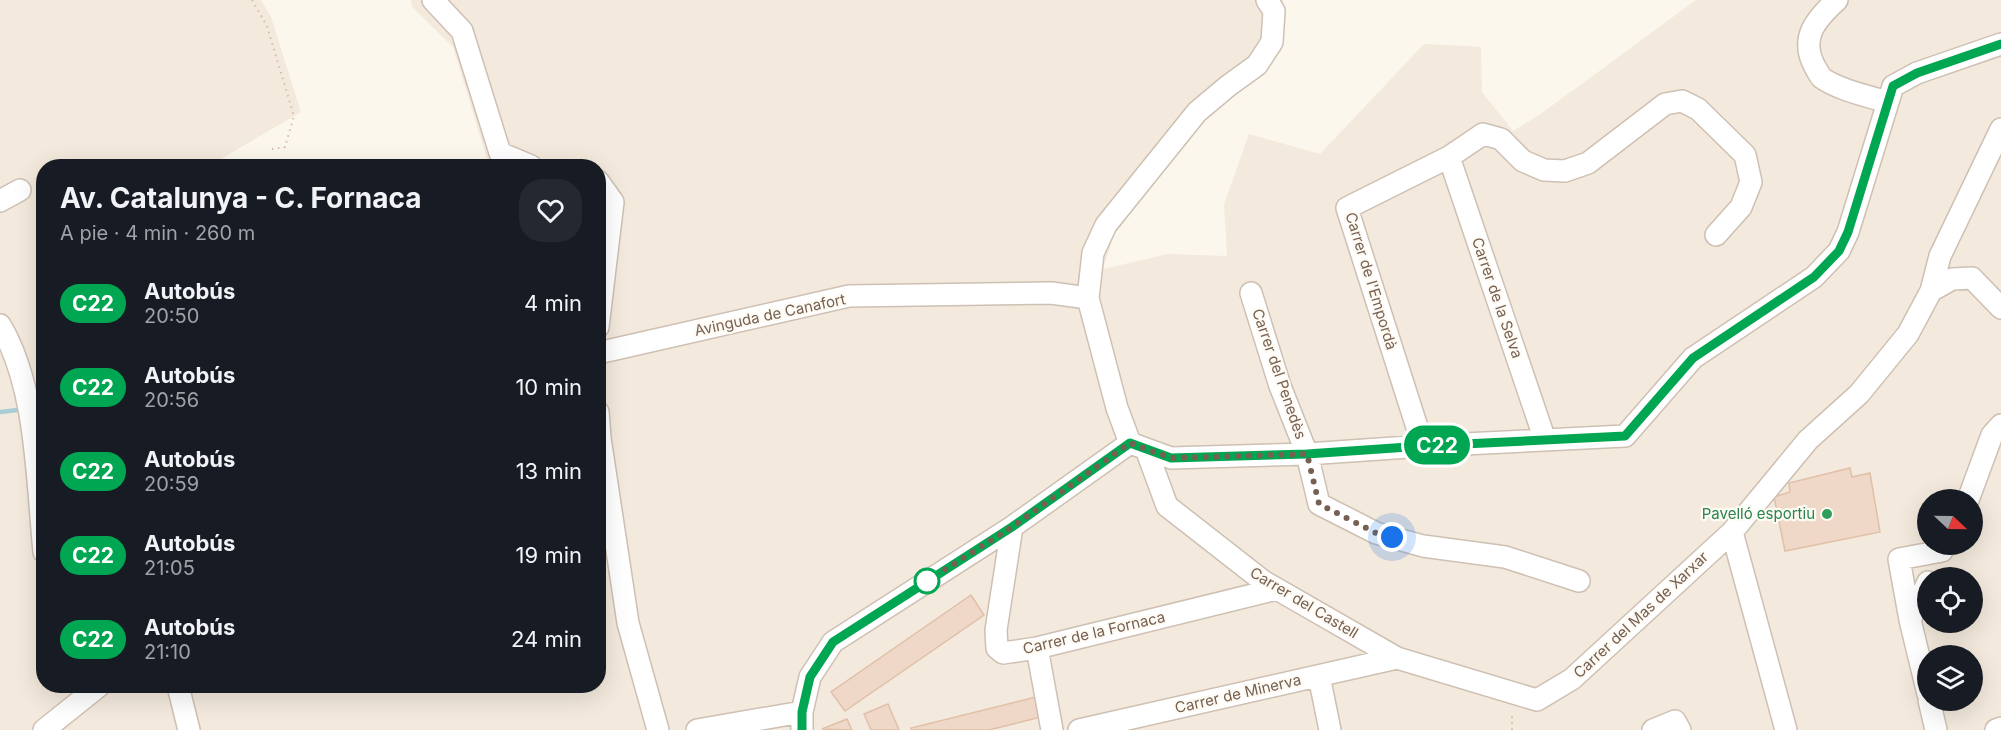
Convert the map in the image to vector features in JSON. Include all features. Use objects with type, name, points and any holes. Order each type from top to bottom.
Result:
[{"type":"street","points":[[433,0],[462,31],[500,153],[514,159]]},
{"type":"street","points":[[1088,298],[1093,253],[1107,225],[1197,112],[1227,86],[1257,65],[1272,42],[1274,11],[1267,0]]},
{"type":"street","points":[[1837,0],[1810,29],[1808,55],[1821,77],[1850,90],[1887,102]]},
{"type":"street","points":[[697,730],[802,721],[810,677],[833,642],[1138,446],[1171,458],[1307,454],[1625,436],[1693,358],[1814,277],[1839,251],[1848,232],[1893,86],[1917,73],[2001,44]]},
{"type":"street","name":"Carrer de l'Empordà","points":[[1423,446],[1347,208],[1449,157],[1482,134],[1501,139],[1523,161],[1544,170],[1565,171],[1588,163],[1665,104],[1682,101],[1698,110],[1745,155],[1751,182],[1741,207],[1716,236]]},
{"type":"street","name":"Carrer del Mas de Xarxar","points":[[1513,693],[1537,700],[1572,679],[1732,531],[1808,440],[1859,394],[1908,334],[1931,291],[1940,256],[2001,129]]},
{"type":"street","name":"Carrer de la Selva","points":[[1449,157],[1545,440]]},
{"type":"street","points":[[0,201],[20,190]]},
{"type":"street","points":[[606,192],[613,202],[606,260]]},
{"type":"street","points":[[1931,291],[1952,279],[1972,278],[2001,308]]},
{"type":"street","name":"Avinguda de Canafort","points":[[606,350],[849,297],[1051,293],[1088,298]]},
{"type":"street","name":"Carrer del Penedès","points":[[1251,293],[1280,386],[1307,454],[1319,504],[1376,533],[1423,546],[1505,557],[1579,581]]},
{"type":"street","name":"Carrer del Castell","points":[[1088,298],[1117,408],[1167,506],[1263,581],[1397,658],[1513,693]]},
{"type":"street","points":[[0,325],[15,353],[36,418]]},
{"type":"street","points":[[1972,489],[1992,435],[2001,425]]},
{"type":"street","points":[[606,478],[628,623],[658,730]]},
{"type":"street","name":"Carrer de la Fornaca","points":[[1012,527],[996,630],[997,648],[1003,653],[1036,648],[1277,589]]},
{"type":"street","points":[[1732,531],[1786,730]]},
{"type":"street","points":[[1917,555],[1899,559],[1917,649]]},
{"type":"street","points":[[1910,620],[1917,605]]},
{"type":"street","points":[[1036,648],[1052,730]]},
{"type":"street","name":"Carrer de Minerva","points":[[1079,730],[1397,658]]},
{"type":"street","points":[[1319,676],[1330,730]]},
{"type":"street","points":[[44,730],[84,693]]},
{"type":"street","points":[[180,693],[189,730]]},
{"type":"street","points":[[1932,711],[1936,730]]},
{"type":"street","points":[[1653,730],[1675,721],[1680,730]]},
{"type":"street","points":[[1996,730],[2001,728]]},
{"type":"path","points":[[252,0],[267,27],[294,116],[285,147],[272,149]]},
{"type":"shaded area","points":[[0,0],[261,0],[271,17],[301,112],[221,159],[36,159],[36,693],[606,693],[606,159],[487,159],[453,47],[412,7],[411,0],[1283,0],[1281,52],[1213,108],[1114,235],[1103,269],[1168,254],[1227,256],[1224,204],[1249,134],[1320,154],[1424,44],[1481,47],[1482,92],[1513,131],[1542,113],[1696,0],[2001,0],[2001,730],[0,730]]},
{"type":"building","name":"Pavelló esportiu","points":[[1850,468],[1852,477],[1870,473],[1880,532],[1785,551],[1774,497],[1790,492],[1789,483]]},
{"type":"building","points":[[971,595],[984,615],[845,711],[831,692]]},
{"type":"building","points":[[1036,697],[1041,717],[989,730],[911,730],[911,728]]},
{"type":"building","points":[[888,704],[899,730],[871,730],[864,714]]},
{"type":"building","points":[[847,719],[852,730],[822,729]]},
{"type":"waterway","points":[[0,412],[18,410]]},
{"type":"bus line","name":"C22","points":[[802,730],[802,712],[810,677],[833,642],[1012,527],[1130,443],[1171,458],[1307,454],[1625,436],[1693,358],[1814,277],[1839,251],[1848,232],[1893,86],[1917,73],[2001,44]]},
{"type":"place","name":"Pavelló esportiu","points":[[1827,514]]},
{"type":"route","points":[[927,581],[1012,527],[1130,443],[1171,458],[1307,454],[1319,504],[1376,533],[1392,537]]}]
